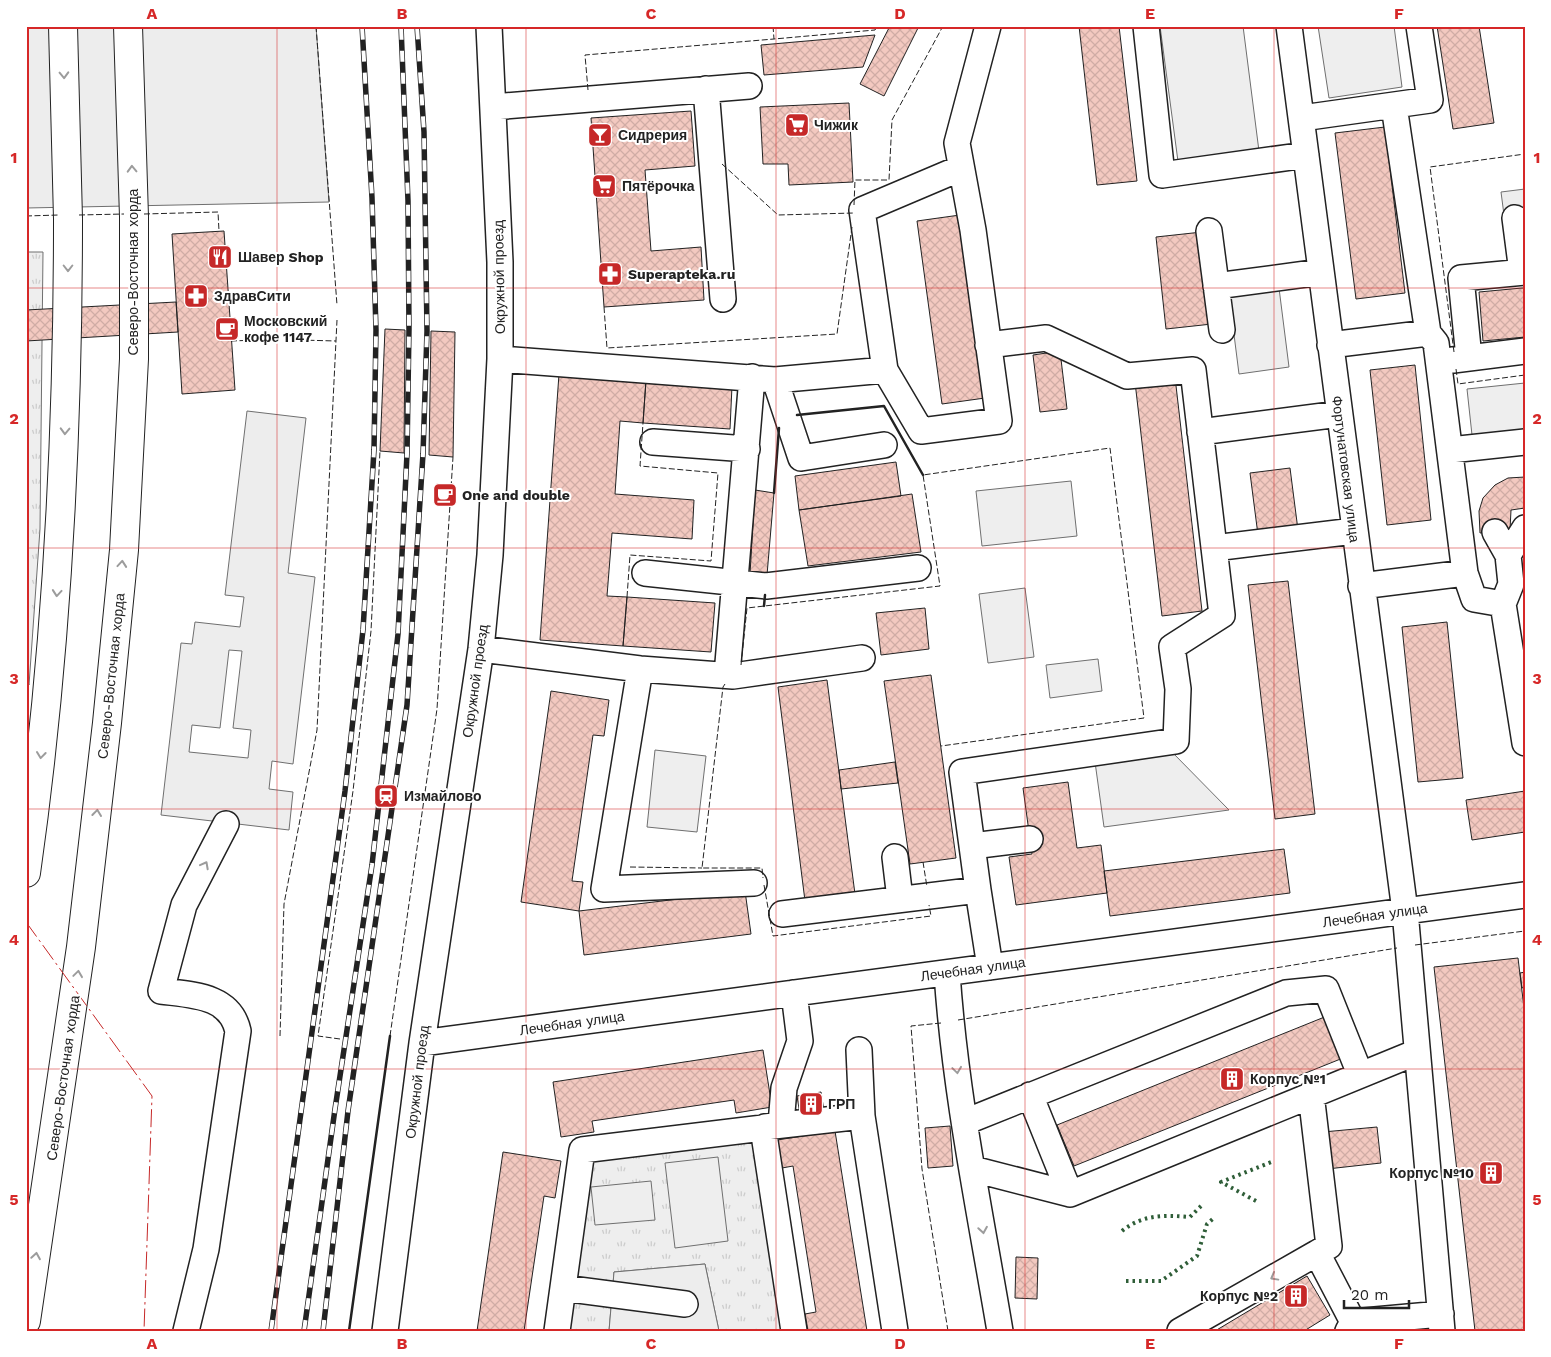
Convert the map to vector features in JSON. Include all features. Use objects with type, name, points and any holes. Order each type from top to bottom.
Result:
[{"type":"main road","points":[[26,866],[46,720],[60,552],[68,360],[68,219],[63,26]]},
{"type":"main road","name":"Северо-Восточная хорда","points":[[26,1322],[82,947],[124,550],[134,359],[134,217],[128,26]]},
{"type":"street","name":"Окружной проезд","points":[[385,1331],[422,1043],[481,649],[496,469],[500,359],[500,262],[489,26]]},
{"type":"street","points":[[961,168],[862,210],[885,370],[921,431],[999,421],[973,230],[957,143],[988,26]]},
{"type":"street","points":[[1146,26],[1162,175],[1306,155]]},
{"type":"street","name":"Фортунатовская улица","points":[[1289,26],[1405,911],[1441,1322]]},
{"type":"street","points":[[1302,118],[1430,100],[1419,26]]},
{"type":"street","points":[[493,108],[749,86]]},
{"type":"street","points":[[706,89],[723,299]]},
{"type":"street","points":[[1394,106],[1428,333],[1436,343],[1465,573],[1474,599],[1502,604]]},
{"type":"street","points":[[1469,358],[1461,278],[1523,272],[1515,218]]},
{"type":"street","points":[[1208,231],[1222,330]]},
{"type":"street","points":[[1216,286],[1321,272]]},
{"type":"street","points":[[1330,345],[1428,333]]},
{"type":"street","points":[[988,345],[1046,338],[1127,376],[1193,370],[1222,615],[1172,646],[1178,689],[1176,741],[962,772],[990,967]]},
{"type":"street","points":[[1438,361],[1525,351]]},
{"type":"street","points":[[500,359],[763,378],[885,370]]},
{"type":"street","points":[[763,378],[802,458],[884,445]]},
{"type":"street","points":[[727,675],[734,581],[748,449],[763,378]]},
{"type":"street","points":[[1200,432],[1339,414]]},
{"type":"street","points":[[653,442],[748,449]]},
{"type":"street","points":[[1450,450],[1525,442]]},
{"type":"street","points":[[1508,555],[1525,528]]},
{"type":"street","points":[[1214,548],[1354,531]]},
{"type":"street","points":[[1495,532],[1508,555],[1511,584],[1502,604],[1519,680],[1525,743]]},
{"type":"street","points":[[645,573],[734,581],[766,586],[918,568]]},
{"type":"street","points":[[1361,586],[1465,573]]},
{"type":"street","points":[[481,649],[640,668],[727,675],[862,658]]},
{"type":"street","points":[[640,668],[604,889],[754,883]]},
{"type":"street","points":[[186,1331],[206,1248],[238,1031],[235,1017],[226,1008],[203,997],[161,991],[184,905],[226,824]]},
{"type":"street","points":[[972,846],[1030,840]]},
{"type":"street","points":[[895,857],[900,899]]},
{"type":"street","points":[[782,914],[978,890]]},
{"type":"street","name":"Лечебная улица","points":[[422,1043],[1525,895]]},
{"type":"street","points":[[947,973],[951,1022],[964,1122],[1000,1331]]},
{"type":"street","points":[[964,1122],[1286,993],[1326,989],[1360,1074]]},
{"type":"street","points":[[794,993],[800,1041],[772,1126],[794,1331]]},
{"type":"street","points":[[859,1050],[862,1116],[895,1331]]},
{"type":"street","points":[[973,1169],[1070,1194],[1417,1052]]},
{"type":"street","points":[[1180,1331],[1329,1246],[1311,1094]]},
{"type":"street","points":[[1030,1095],[1070,1194]]},
{"type":"street","points":[[557,1331],[582,1150],[862,1116]]},
{"type":"street","points":[[1317,1254],[1351,1326],[1441,1322]]},
{"type":"street","points":[[563,1288],[685,1304]]},
{"type":"green space","points":[[1160,26],[1243,26],[1260,159],[1179,169]]},
{"type":"green space","points":[[1318,26],[1394,26],[1402,87],[1329,98]]},
{"type":"green space","points":[[26,252],[43,252],[40,529],[29,685],[26,675]]},
{"type":"green space","points":[[1279,288],[1289,367],[1239,374],[1229,295]]},
{"type":"green space","points":[[1525,383],[1525,429],[1472,435],[1467,389]]},
{"type":"green space","points":[[1071,481],[1077,536],[982,546],[976,491]]},
{"type":"green space","points":[[1025,588],[1034,657],[988,663],[979,594]]},
{"type":"green space","points":[[1098,659],[1102,691],[1050,698],[1046,665]]},
{"type":"green space","points":[[655,750],[706,756],[697,832],[647,827]]},
{"type":"green space","points":[[1171,751],[1229,810],[1104,827],[1095,762]]},
{"type":"green space","points":[[756,1137],[786,1331],[719,1331],[705,1264],[614,1272],[609,1331],[567,1331],[591,1159]]},
{"type":"green space","points":[[718,1157],[728,1241],[675,1248],[665,1163]]},
{"type":"green space","points":[[651,1181],[655,1220],[595,1225],[591,1187]]},
{"type":"shaded area","points":[[26,26],[316,26],[329,202],[26,208]]},
{"type":"shaded area","points":[[1525,189],[1525,235],[1507,238],[1501,192]]},
{"type":"shaded area","points":[[247,411],[306,418],[288,573],[315,577],[293,764],[272,761],[269,789],[293,792],[289,830],[161,815],[181,643],[192,644],[195,622],[240,627],[244,597],[225,595]],"holes":[[[229,650],[242,651],[233,728],[251,730],[248,758],[189,752],[192,725],[220,728]]]},
{"type":"shaded area","points":[[705,1264],[719,1331],[609,1331],[614,1272]]},
{"type":"building","points":[[890,26],[919,26],[884,96],[860,84]]},
{"type":"building","points":[[1079,26],[1119,26],[1137,181],[1097,185]]},
{"type":"building","points":[[1437,26],[1479,26],[1494,123],[1453,129]]},
{"type":"building","points":[[875,35],[863,67],[764,75],[761,45]]},
{"type":"building","points":[[849,103],[853,182],[789,185],[788,164],[763,164],[760,107]]},
{"type":"building","points":[[691,111],[695,166],[645,170],[651,251],[701,247],[704,300],[604,307],[591,118]]},
{"type":"building","points":[[1385,127],[1405,293],[1356,299],[1335,133]]},
{"type":"building","points":[[960,215],[985,398],[942,404],[917,221]]},
{"type":"building","points":[[224,231],[235,390],[182,394],[172,234]]},
{"type":"building","points":[[1202,232],[1212,324],[1166,329],[1156,237]]},
{"type":"building","points":[[1525,288],[1525,337],[1483,341],[1479,292]]},
{"type":"building","points":[[176,302],[178,332],[26,341],[26,310]]},
{"type":"building","points":[[385,329],[405,330],[404,453],[380,451]]},
{"type":"building","points":[[431,331],[455,332],[453,457],[429,455]]},
{"type":"building","points":[[1060,351],[1067,409],[1040,412],[1033,355]]},
{"type":"building","points":[[1415,365],[1431,520],[1387,525],[1370,370]]},
{"type":"building","points":[[559,374],[646,380],[643,423],[620,421],[615,494],[694,500],[692,539],[612,533],[607,596],[627,597],[623,646],[540,640]]},
{"type":"building","points":[[1175,377],[1202,611],[1162,616],[1135,382]]},
{"type":"building","points":[[646,380],[732,386],[730,429],[643,423]]},
{"type":"building","points":[[896,462],[901,496],[799,510],[795,476]]},
{"type":"building","points":[[1290,468],[1298,530],[1258,535],[1250,473]]},
{"type":"building","points":[[1525,477],[1525,508],[1511,510],[1510,530],[1480,533],[1479,511],[1483,498],[1495,485],[1508,478]]},
{"type":"building","points":[[755,490],[774,493],[767,575],[750,574]]},
{"type":"building","points":[[912,494],[921,552],[808,566],[799,510]]},
{"type":"building","points":[[1288,581],[1315,814],[1275,819],[1248,585]]},
{"type":"building","points":[[627,597],[715,603],[711,652],[623,646]]},
{"type":"building","points":[[925,608],[929,649],[881,655],[876,613]]},
{"type":"building","points":[[1447,622],[1463,778],[1418,782],[1402,627]]},
{"type":"building","points":[[931,675],[956,858],[910,864],[884,681]]},
{"type":"building","points":[[827,680],[855,894],[805,901],[778,687]]},
{"type":"building","points":[[551,691],[609,700],[604,736],[593,735],[572,881],[583,882],[579,911],[521,902]]},
{"type":"building","points":[[895,762],[898,783],[841,789],[839,770]]},
{"type":"building","points":[[1068,782],[1077,848],[1101,845],[1107,893],[1016,905],[1009,857],[1032,854],[1023,788]]},
{"type":"building","points":[[1525,791],[1525,832],[1472,840],[1466,800]]},
{"type":"building","points":[[1284,849],[1290,893],[1110,916],[1104,871]]},
{"type":"building","points":[[745,891],[751,934],[584,955],[579,911]]},
{"type":"building","name":"Корпус №10","points":[[1518,958],[1525,1016],[1525,1331],[1475,1331],[1434,967]]},
{"type":"building","points":[[1525,972],[1525,987],[1522,988],[1520,973]]},
{"type":"building","name":"Корпус №1","points":[[1327,1016],[1343,1058],[1074,1166],[1057,1125]]},
{"type":"building","points":[[763,1050],[772,1107],[736,1113],[734,1100],[592,1121],[594,1132],[561,1137],[553,1082]]},
{"type":"building","name":"ГРП","points":[[821,1092],[824,1111],[800,1115],[797,1096]]},
{"type":"building","points":[[950,1126],[953,1166],[928,1168],[925,1128]]},
{"type":"building","points":[[1377,1127],[1381,1163],[1327,1169],[1323,1132]]},
{"type":"building","points":[[835,1131],[867,1331],[808,1331],[805,1314],[816,1312],[793,1166],[782,1168],[777,1140]]},
{"type":"building","points":[[503,1152],[561,1161],[555,1198],[544,1196],[524,1331],[477,1331]]},
{"type":"building","points":[[1016,1257],[1038,1258],[1037,1299],[1015,1298]]},
{"type":"building","name":"Корпус №2","points":[[1307,1276],[1330,1315],[1304,1331],[1215,1331]]},
{"type":"railway","points":[[271,1331],[345,791],[363,630],[374,450],[376,330],[372,198],[362,26]]},
{"type":"railway","points":[[304,1331],[372,865],[398,634],[407,454],[409,329],[408,201],[401,26]]},
{"type":"railway","points":[[323,1331],[348,1111],[407,705],[423,454],[427,331],[424,132],[417,26]]},
{"type":"hedge","points":[[1256,1201],[1221,1182],[1274,1161]]},
{"type":"hedge","points":[[1122,1231],[1138,1221],[1154,1217],[1190,1217],[1203,1204]]},
{"type":"hedge","points":[[1126,1281],[1161,1281],[1197,1256],[1207,1224],[1215,1217]]},
{"type":"fence","points":[[316,26],[337,305]]},
{"type":"fence","points":[[773,26],[774,39],[875,30],[877,26]]},
{"type":"fence","points":[[854,205],[855,180],[889,180],[892,120],[943,26]]},
{"type":"fence","points":[[588,90],[585,55],[774,39]]},
{"type":"fence","points":[[1454,352],[1430,167],[1525,154]]},
{"type":"fence","points":[[722,164],[778,215],[854,213]]},
{"type":"fence","points":[[144,214],[218,212],[219,231]]},
{"type":"fence","points":[[79,215],[124,214]]},
{"type":"fence","points":[[26,216],[59,215]]},
{"type":"fence","points":[[604,307],[607,348],[837,334],[852,227]]},
{"type":"fence","points":[[280,1036],[284,904],[317,730],[337,320]]},
{"type":"fence","points":[[231,341],[258,340]]},
{"type":"fence","points":[[300,340],[336,341]]},
{"type":"fence","points":[[1456,369],[1458,384],[1525,375]]},
{"type":"fence","points":[[627,597],[630,555],[711,561],[718,473],[640,466],[643,423]]},
{"type":"fence","points":[[741,665],[747,608],[940,586],[923,475],[1110,448],[1144,718],[941,746]]},
{"type":"fence","points":[[340,1039],[318,1036],[353,791],[371,631],[380,451]]},
{"type":"fence","points":[[390,1036],[437,709],[453,457]]},
{"type":"fence","points":[[725,684],[723,687],[702,868],[762,868],[763,878]]},
{"type":"fence","points":[[923,862],[927,887]]},
{"type":"fence","points":[[630,867],[702,868]]},
{"type":"fence","points":[[764,885],[773,936],[931,916],[929,905]]},
{"type":"fence","points":[[1415,945],[1525,931]]},
{"type":"fence","points":[[958,1020],[1397,948]]},
{"type":"fence","points":[[941,1023],[911,1026],[922,1169],[948,1331]]},
{"type":"wall","points":[[797,415],[884,406],[923,475]]},
{"type":"wall","points":[[774,493],[779,428]]},
{"type":"wall","points":[[764,606],[765,595]]},
{"type":"wall","points":[[349,1331],[390,1036]]},
{"type":"power","points":[[26,922],[152,1096],[144,1331]]},
{"type":"place","name":"Чижик","points":[[797,125]]},
{"type":"place","name":"Сидрерия","points":[[600,135]]},
{"type":"place","name":"Пятёрочка","points":[[604,186]]},
{"type":"place","name":"Шавер Shop","points":[[220,257]]},
{"type":"place","name":"Superapteka.ru","points":[[610,274]]},
{"type":"place","name":"ЗдравСити","points":[[196,296]]},
{"type":"place","name":"Московский кофе 1147","points":[[227,329]]},
{"type":"place","name":"One and double","points":[[445,495]]},
{"type":"place","name":"Измайлово","points":[[386,796]]},
{"type":"place","name":"Корпус №1","points":[[1232,1079]]},
{"type":"place","name":"ГРП","points":[[811,1104]]},
{"type":"place","name":"Корпус №10","points":[[1491,1173]]},
{"type":"place","name":"Корпус №2","points":[[1296,1296]]}]
